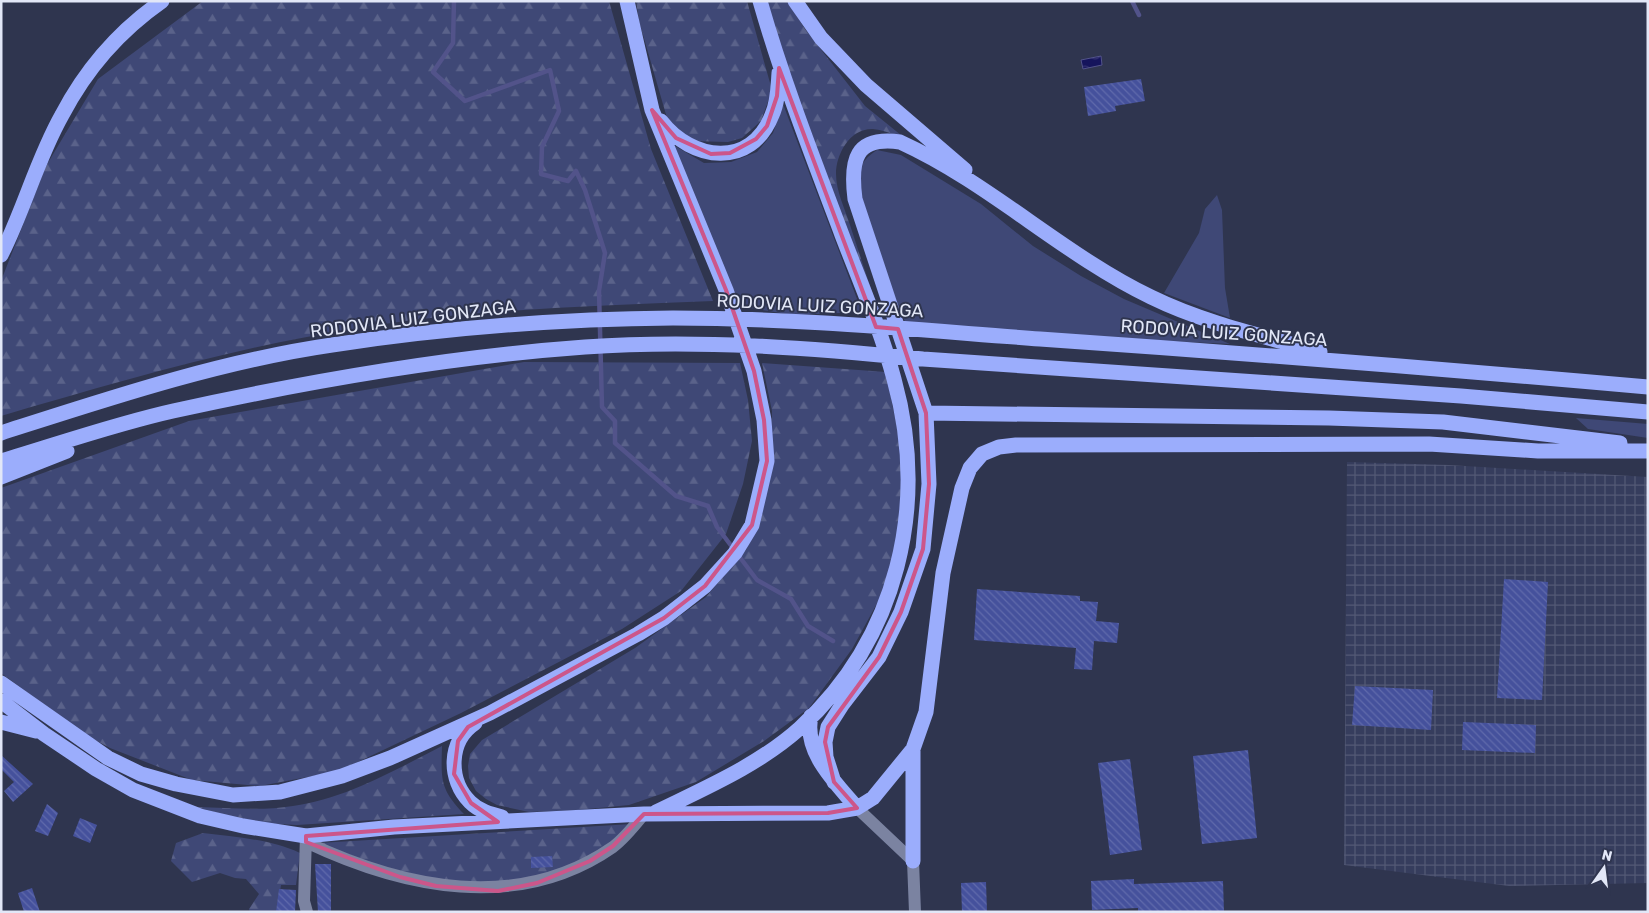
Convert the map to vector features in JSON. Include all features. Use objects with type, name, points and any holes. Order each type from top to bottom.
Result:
[{"type":"highway","points":[[1,255],[17,224],[61,116],[86,74],[116,38],[162,1]]},
{"type":"highway","points":[[1,683],[79,739],[116,762],[141,774],[176,784],[233,795],[280,792],[342,776],[390,758],[490,713],[638,634],[664,618],[705,586],[734,553],[752,526],[760,499],[767,461],[764,420],[754,371],[726,290],[652,110],[627,1]]},
{"type":"highway","points":[[648,814],[755,760],[799,729],[834,692],[863,651],[884,609],[898,570],[907,513],[908,455],[894,377],[779,68],[760,1]]},
{"type":"highway","points":[[795,1],[821,38],[866,85],[997,197]]},
{"type":"highway","points":[[652,110],[676,138],[711,154],[730,153],[756,139],[773,114],[777,96],[779,68]]},
{"type":"highway","points":[[834,782],[826,757],[825,742],[828,727],[878,657],[901,612],[922,549],[929,484],[926,413],[855,199],[852,179],[854,162],[860,150],[870,143],[884,140],[900,142],[997,197],[1109,273],[1151,297],[1198,316],[1245,331],[1354,361]]},
{"type":"highway","name":"RODOVIA LUIZ GONZAGA","points":[[1,433],[130,392],[328,345],[462,330],[586,320],[696,319],[917,330],[1354,361],[1648,388]]},
{"type":"highway","points":[[1,461],[171,412],[344,376],[429,362],[586,347],[723,344],[838,351],[923,359],[1460,396],[1648,412]]},
{"type":"highway","points":[[1,477],[171,412]]},
{"type":"highway","points":[[926,413],[1329,418],[1443,422],[1538,432],[1648,447]]},
{"type":"highway","points":[[1,700],[44,734],[96,769],[133,790],[200,816],[306,839],[394,827],[526,820],[648,814],[828,813],[857,808],[873,798],[913,748],[926,712],[942,573],[962,488],[970,468],[982,454],[999,447],[1016,445],[1360,443],[1429,444],[1538,451],[1648,451]]},
{"type":"highway","points":[[490,713],[468,728],[458,741],[454,758],[454,774],[460,790],[471,803],[485,813],[526,820]]},
{"type":"highway","points":[[811,716],[809,732],[811,743],[834,782],[857,808]]},
{"type":"highway","points":[[1,722],[44,734]]},
{"type":"highway","points":[[913,748],[913,862]]},
{"type":"street","points":[[857,808],[913,862],[915,912]]},
{"type":"street","points":[[307,912],[304,901],[306,839],[337,857],[400,877],[436,886],[498,890],[537,882],[590,861],[613,846],[648,814]]},
{"type":"highlighted area","points":[[779,68],[876,327],[898,329],[926,413],[929,484],[923,549],[901,612],[879,657],[828,727],[825,742],[834,782],[857,808],[828,813],[644,814],[613,846],[590,861],[537,883],[498,891],[436,886],[400,877],[306,842],[306,836],[498,822],[471,803],[454,774],[458,741],[468,727],[664,618],[705,586],[752,525],[767,461],[764,420],[754,371],[726,290],[652,110],[676,138],[711,154],[730,153],[756,139],[767,126],[777,96]]},
{"type":"shaded area","points":[[1347,462],[1449,465],[1648,477],[1648,883],[1509,886],[1344,865]]},
{"type":"green space","points":[[203,1],[609,1],[651,149],[713,301],[487,313],[397,322],[352,329],[219,356],[1,416],[1,281],[46,166],[98,79]]},
{"type":"green space","points":[[636,1],[747,1],[772,90],[761,121],[742,138],[728,142],[692,141],[667,118],[639,21]]},
{"type":"green space","points":[[766,1],[787,1],[805,29],[865,106],[912,144],[883,131],[865,130],[851,138],[846,144],[837,166],[836,180],[839,193],[880,316],[783,62]]},
{"type":"green space","points":[[783,104],[862,312],[794,315],[737,306],[670,143],[704,163],[731,162],[757,152],[773,133]]},
{"type":"green space","points":[[877,150],[901,155],[981,204],[1033,246],[1081,276],[1124,299],[1230,344],[908,329],[876,251],[859,189],[861,166]]},
{"type":"green space","points":[[1217,195],[1222,210],[1225,288],[1230,318],[1164,293],[1199,233],[1205,209]]},
{"type":"green space","points":[[524,362],[740,363],[748,400],[752,441],[743,484],[726,534],[681,591],[622,629],[461,713],[339,771],[260,786],[192,780],[110,748],[84,734],[1,673],[1,488],[189,421]]},
{"type":"green space","points":[[762,363],[886,372],[902,454],[902,524],[886,587],[852,649],[809,708],[764,741],[696,782],[629,805],[578,810],[529,812],[497,805],[486,799],[476,791],[469,778],[468,766],[470,754],[482,740],[635,648],[706,597],[746,550],[758,524],[772,454],[772,411]]},
{"type":"green space","points":[[1576,418],[1648,424],[1648,438],[1588,429]]},
{"type":"green space","points":[[442,746],[442,776],[446,790],[450,798],[464,814],[297,825],[253,823],[197,807],[269,808],[312,802],[351,790],[388,774]]},
{"type":"green space","points":[[632,824],[613,843],[572,865],[519,883],[427,884],[319,843]]},
{"type":"green space","points":[[203,833],[265,842],[300,853],[296,885],[281,885],[277,912],[250,912],[249,909],[259,894],[246,879],[220,873],[192,882],[171,861],[176,843]]},
{"type":"water","points":[[1101,56],[1102,65],[1083,69],[1081,60]]},
{"type":"building","points":[[1141,79],[1145,101],[1115,106],[1116,111],[1088,116],[1084,87]]},
{"type":"building","points":[[1504,579],[1548,582],[1542,700],[1497,698]]},
{"type":"building","points":[[977,589],[1080,596],[1080,601],[1098,602],[1096,621],[1119,623],[1117,643],[1094,641],[1092,670],[1074,669],[1076,648],[974,640]]},
{"type":"building","points":[[1355,686],[1433,690],[1431,730],[1352,725]]},
{"type":"building","points":[[1463,722],[1536,725],[1535,753],[1462,750]]},
{"type":"building","points":[[1248,750],[1257,838],[1202,844],[1193,756]]},
{"type":"building","points":[[1,755],[33,784],[13,802],[4,791],[14,782],[1,769]]},
{"type":"building","points":[[1130,759],[1142,850],[1110,855],[1098,763]]},
{"type":"building","points":[[47,804],[58,813],[48,836],[35,831]]},
{"type":"building","points":[[80,818],[97,825],[90,843],[73,836]]},
{"type":"building","points":[[552,856],[553,867],[531,868],[531,857]]},
{"type":"building","points":[[315,864],[331,864],[331,912],[318,912]]},
{"type":"building","points":[[1134,879],[1134,884],[1223,881],[1224,912],[1138,912],[1138,908],[1092,910],[1091,881]]},
{"type":"building","points":[[986,882],[987,912],[962,912],[961,883]]},
{"type":"building","points":[[32,888],[40,912],[24,912],[18,893]]},
{"type":"building","points":[[279,889],[296,890],[295,912],[276,912]]},
{"type":"waterway","points":[[454,1],[453,43],[433,72],[465,101],[550,70],[559,111],[542,147],[541,174],[568,181],[576,171],[585,190],[605,253],[599,291],[602,407],[615,421],[615,443],[676,496],[708,506],[717,527],[757,580],[791,599],[808,626],[833,641]]},
{"type":"waterway","points":[[1132,1],[1139,15]]}]
